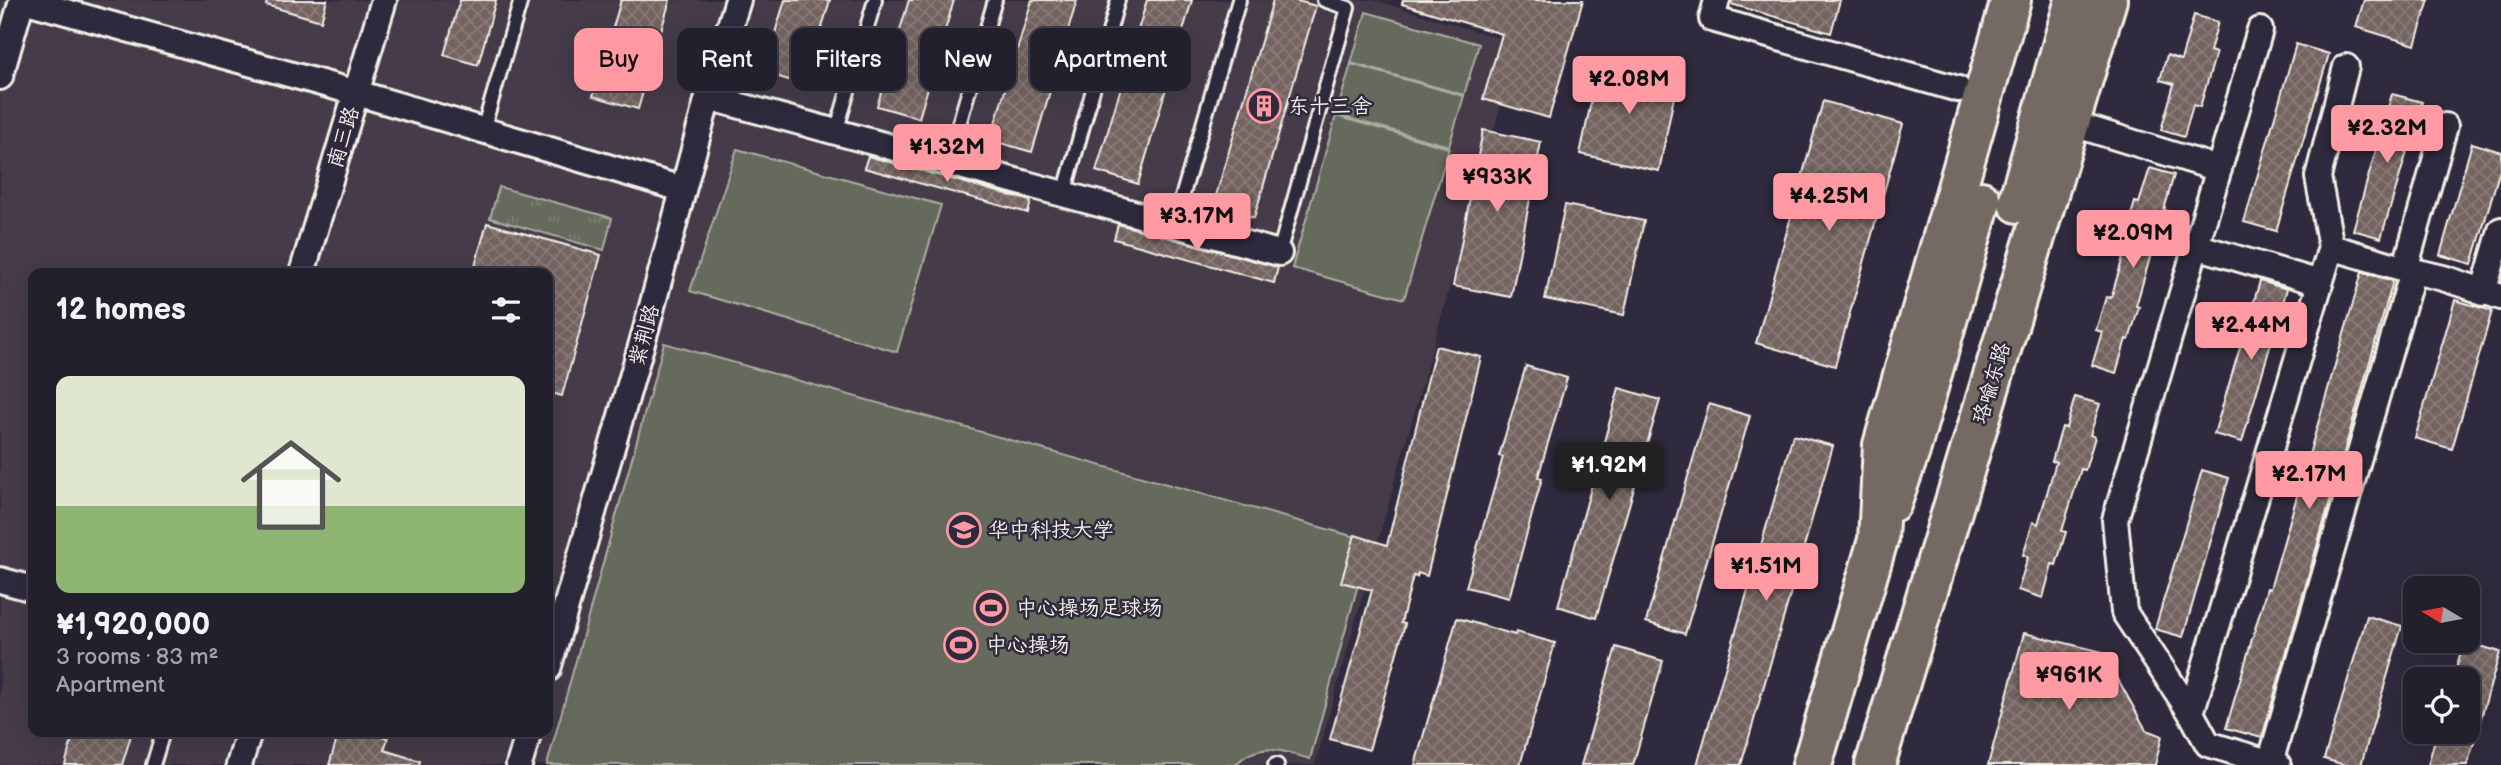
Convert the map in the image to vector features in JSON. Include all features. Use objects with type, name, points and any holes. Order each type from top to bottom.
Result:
[{"type":"highway","points":[[1878,540],[1883,444],[2011,0]]},
{"type":"highway","points":[[1937,559],[1947,461],[1940,415],[2038,0]]},
{"type":"highway","points":[[1812,765],[1878,540],[1940,415],[2075,0]]},
{"type":"highway","name":"珞喻东路","points":[[1875,765],[2107,0]]},
{"type":"street","points":[[0,77],[22,0],[357,93],[682,189]]},
{"type":"street","name":"南三路","points":[[304,268],[384,0]]},
{"type":"street","name":"紫荆路","points":[[553,651],[646,329],[708,96],[738,0]]},
{"type":"street","points":[[1717,0],[1712,19],[1958,89]]},
{"type":"street","points":[[2260,30],[2115,520],[2124,612],[2191,713],[2208,744],[2274,764],[2409,270],[2445,126]]},
{"type":"street","points":[[2191,713],[2331,247],[2318,177],[2346,67]]},
{"type":"street","points":[[708,96],[1279,253]]},
{"type":"street","points":[[2070,123],[2219,169]]},
{"type":"street","points":[[2331,247],[2444,278],[2492,295],[2501,230]]},
{"type":"street","points":[[2196,246],[2320,283]]},
{"type":"street","points":[[0,580],[28,588]]},
{"type":"street","points":[[239,765],[247,737]]},
{"type":"street","points":[[519,765],[528,737]]},
{"type":"lane","points":[[483,130],[521,0]]},
{"type":"lane","points":[[836,132],[875,0]]},
{"type":"lane","points":[[948,162],[995,0]]},
{"type":"lane","points":[[1064,194],[1118,0]]},
{"type":"lane","points":[[1174,225],[1239,0]]},
{"type":"lane","points":[[1279,253],[1348,8],[1324,0]]},
{"type":"lane","points":[[153,765],[161,737]]},
{"type":"shaded area","name":"华中科技大学","points":[[0,0],[1374,0],[1518,44],[1315,765],[0,765]]},
{"type":"green space","points":[[1366,12],[1479,44],[1464,95],[1351,63]]},
{"type":"green space","points":[[1351,64],[1464,96],[1449,146],[1336,115]]},
{"type":"green space","points":[[1336,116],[1449,148],[1404,299],[1292,268]]},
{"type":"green space","points":[[737,149],[941,205],[897,352],[690,291]]},
{"type":"green space","points":[[499,187],[612,218],[604,250],[490,218]]},
{"type":"green space","name":"中心操场","points":[[664,343],[1370,541],[1310,759],[1290,753],[1262,750],[1244,757],[1235,765],[547,765]]},
{"type":"building","points":[[267,0],[327,0],[321,21],[266,5]]},
{"type":"building","points":[[460,0],[496,0],[478,65],[444,55]]},
{"type":"building","points":[[621,0],[670,0],[662,28],[613,28]]},
{"type":"building","points":[[785,0],[830,0],[822,28],[791,28],[791,81],[777,76],[776,28]]},
{"type":"building","points":[[909,0],[954,0],[946,28],[920,28],[920,91],[927,91],[919,118],[877,106],[882,91],[906,91],[906,28],[901,28]]},
{"type":"building","points":[[1032,0],[1077,0],[1069,28],[1030,28],[1030,91],[1050,91],[1032,152],[990,140],[1005,91],[1016,91],[1016,53]]},
{"type":"building","points":[[1147,0],[1192,0],[1184,28],[1139,28]]},
{"type":"building","name":"东十三舍","points":[[1273,0],[1294,0],[1316,6],[1254,218],[1213,206]]},
{"type":"building","points":[[1403,0],[1583,0],[1549,118],[1483,99],[1502,34],[1402,4]]},
{"type":"building","points":[[1732,0],[1840,0],[1831,33],[1731,4]]},
{"type":"building","points":[[2364,0],[2429,0],[2415,45],[2356,27]]},
{"type":"building","points":[[2194,15],[2218,22],[2210,51],[2216,53],[2200,107],[2193,105],[2184,137],[2161,130],[2174,84],[2160,80],[2167,55],[2181,60]]},
{"type":"building","points":[[2296,44],[2329,54],[2276,231],[2244,222]]},
{"type":"building","points":[[1600,60],[1678,77],[1659,171],[1580,154]]},
{"type":"building","points":[[594,91],[643,91],[638,109],[593,96]]},
{"type":"building","points":[[1120,91],[1165,91],[1138,184],[1096,171]]},
{"type":"building","points":[[2392,94],[2422,102],[2381,238],[2353,230]]},
{"type":"building","points":[[1823,101],[1903,124],[1835,366],[1756,343]]},
{"type":"building","points":[[1483,130],[1541,142],[1511,297],[1453,286]]},
{"type":"building","points":[[2472,143],[2501,152],[2501,166],[2472,264],[2440,255]]},
{"type":"building","points":[[868,156],[1031,201],[1028,213],[864,168]]},
{"type":"building","points":[[2150,168],[2174,175],[2164,210],[2168,211],[2158,245],[2154,244],[2136,306],[2139,307],[2116,373],[2092,365],[2102,332],[2096,330],[2106,297],[2111,298],[2129,237],[2125,236],[2135,202],[2139,203]]},
{"type":"building","points":[[1565,205],[1644,221],[1624,315],[1545,299]]},
{"type":"building","points":[[487,223],[601,255],[562,396],[553,393],[553,268],[474,268]]},
{"type":"building","points":[[1118,224],[1278,267],[1274,283],[1114,239]]},
{"type":"building","points":[[2362,272],[2393,281],[2262,738],[2226,728],[2267,588],[2270,589]]},
{"type":"building","points":[[2260,281],[2287,289],[2242,442],[2214,434]]},
{"type":"building","points":[[2455,300],[2492,311],[2452,449],[2415,438]]},
{"type":"building","points":[[1436,346],[1481,357],[1427,576],[1418,573],[1417,577],[1413,576],[1401,623],[1405,624],[1369,750],[1330,739],[1372,590],[1341,582],[1355,535],[1387,545]]},
{"type":"building","points":[[1526,366],[1567,378],[1538,477],[1542,478],[1509,598],[1466,587],[1503,457],[1499,456]]},
{"type":"building","points":[[1619,388],[1660,400],[1596,618],[1558,606]]},
{"type":"building","points":[[2075,397],[2100,404],[2090,435],[2095,437],[2085,470],[2081,469],[2062,531],[2066,532],[2056,565],[2052,564],[2043,598],[2018,590],[2028,557],[2023,555],[2033,522],[2038,524],[2056,462],[2052,461]]},
{"type":"building","points":[[1709,404],[1750,416],[1685,634],[1646,622]]},
{"type":"building","points":[[1793,435],[1833,446],[1741,765],[1697,765]]},
{"type":"building","points":[[2202,470],[2229,478],[2183,637],[2155,629]]},
{"type":"building","points":[[2367,616],[2402,626],[2361,765],[2345,765],[2324,759]]},
{"type":"building","points":[[1457,618],[1515,635],[1516,632],[1555,643],[1520,765],[1415,765]]},
{"type":"building","points":[[2024,633],[2103,652],[2146,730],[2162,736],[2155,765],[1988,765]]},
{"type":"building","points":[[2480,646],[2500,652],[2480,721],[2480,667],[2456,667],[2461,653],[2480,653]]},
{"type":"building","points":[[1616,647],[1663,661],[1633,765],[1581,765]]},
{"type":"building","points":[[73,737],[130,737],[122,765],[65,765]]},
{"type":"building","points":[[337,737],[388,738],[384,750],[420,761],[419,765],[329,765]]},
{"type":"building","points":[[2434,744],[2473,744],[2467,765],[2428,765]]},
{"type":"place","name":"东十三舍","points":[[1264,106]]},
{"type":"place","name":"华中科技大学","points":[[964,530]]},
{"type":"place","name":"中心操场足球场","points":[[991,608]]},
{"type":"place","name":"中心操场","points":[[961,645]]}]
